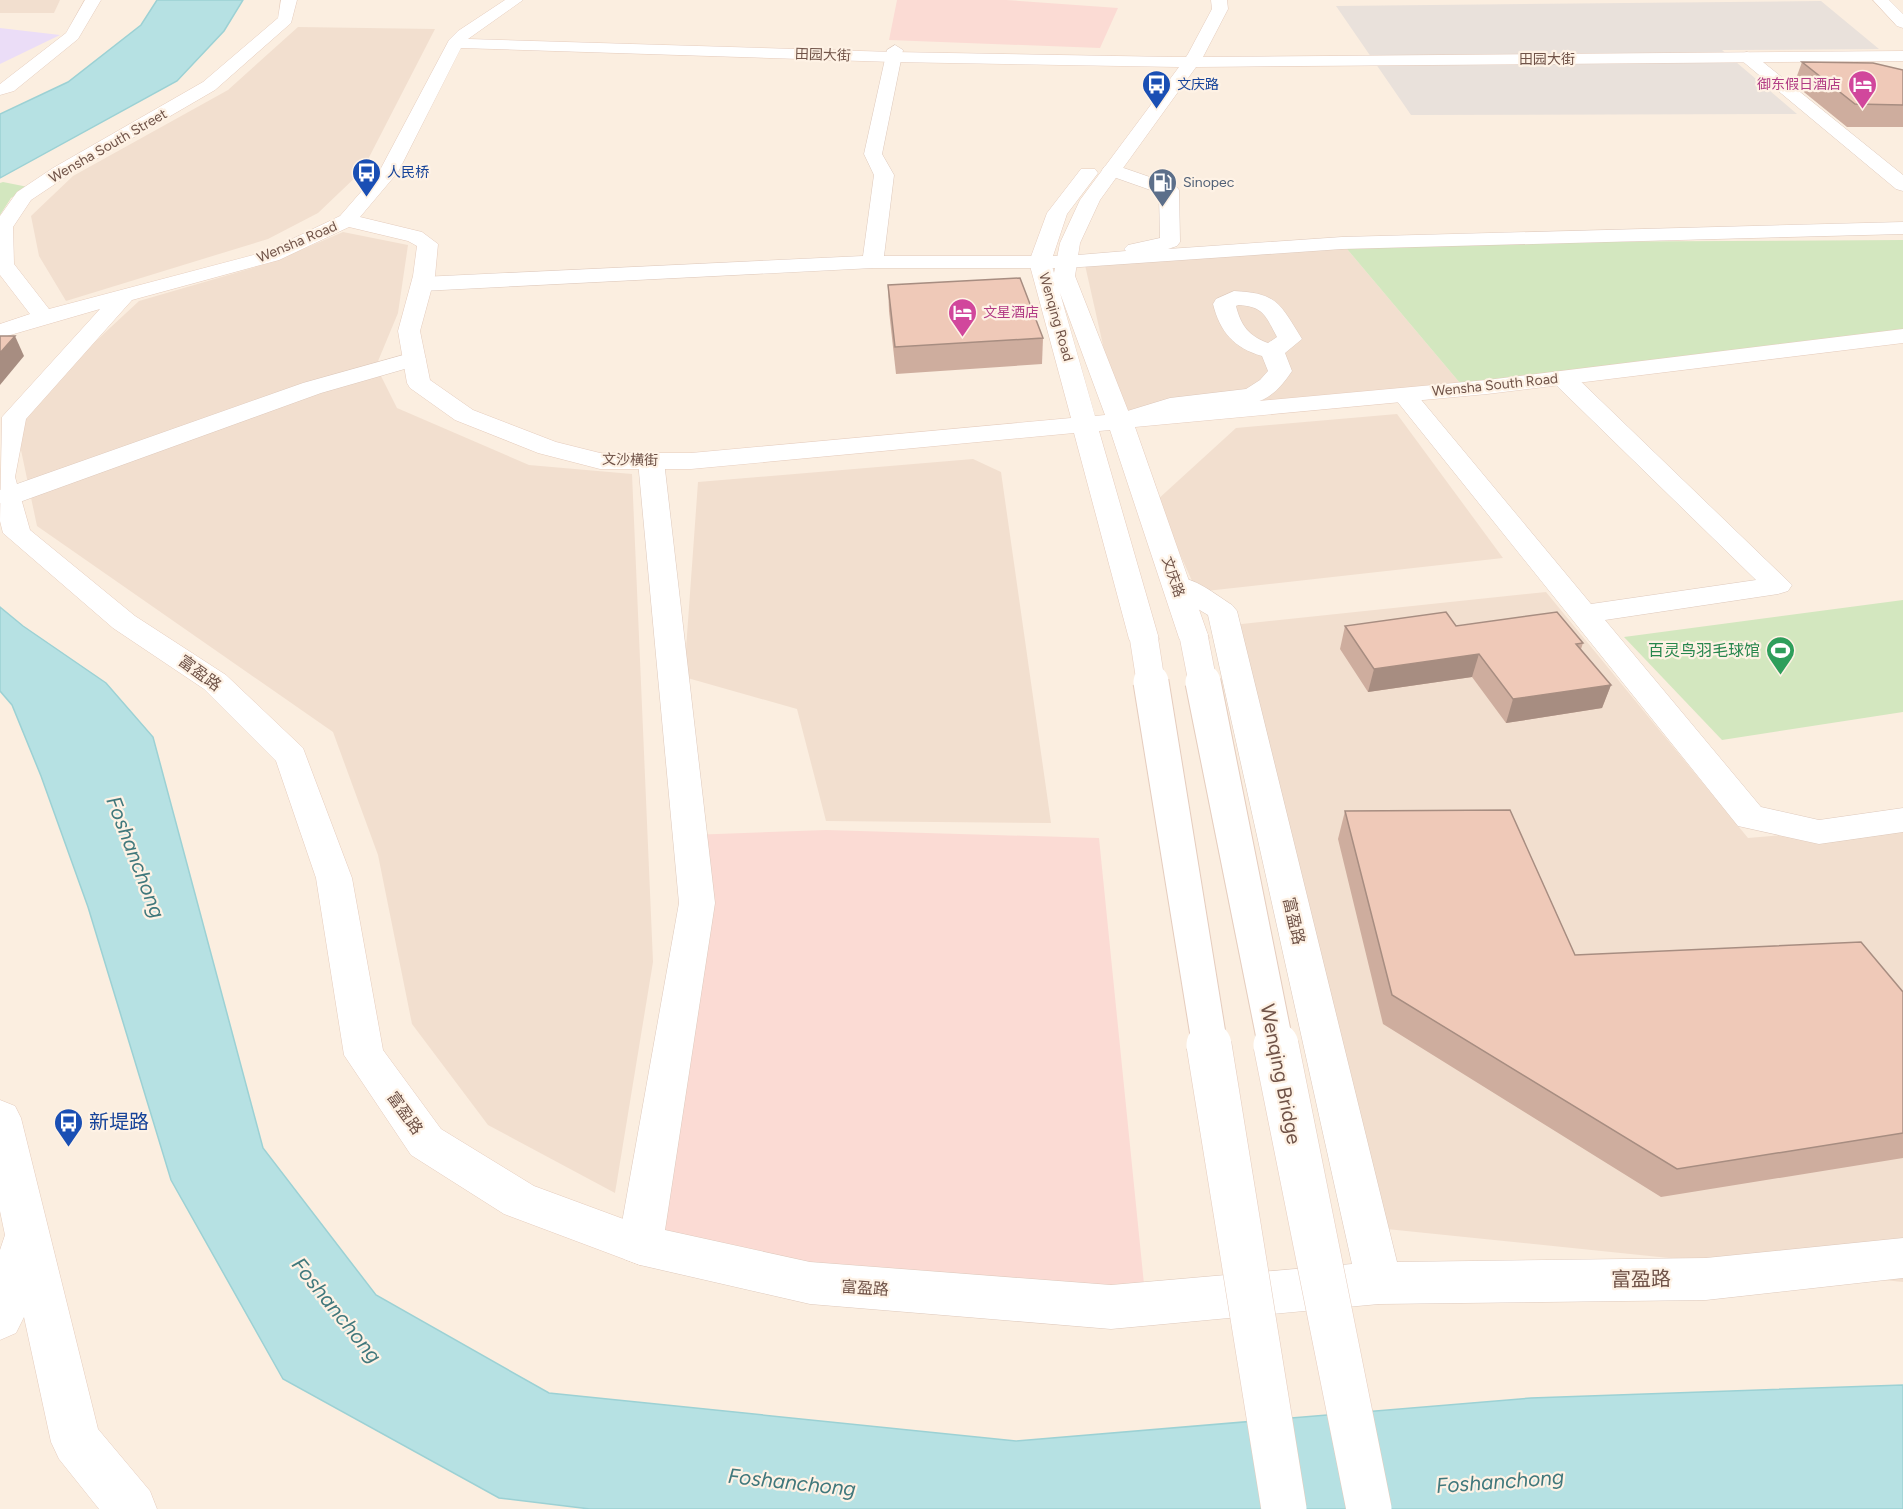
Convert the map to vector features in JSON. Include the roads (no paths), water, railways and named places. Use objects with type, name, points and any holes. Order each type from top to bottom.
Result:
[{"type":"street","points":[[0,90],[8,87],[72,36],[93,0]]},
{"type":"street","name":"Wensha South Street","points":[[44,316],[3,265],[3,227],[24,196],[60,172],[209,86],[285,20],[289,0]]},
{"type":"street","name":"Wensha Road","points":[[44,316],[272,256],[347,220],[387,172],[460,39],[515,0]]},
{"type":"street","points":[[1881,0],[1903,23]]},
{"type":"street","points":[[1192,28],[1211,5]]},
{"type":"street","name":"文庆路","points":[[1194,638],[1120,421],[1065,276],[1070,243],[1090,200],[1112,170],[1180,57],[1220,9],[1211,5]]},
{"type":"street","name":"田园大街","points":[[460,39],[894,54],[1180,57],[1903,56]]},
{"type":"street","points":[[873,262],[884,175],[873,154],[894,54]]},
{"type":"street","name":"Wenqing Road","points":[[1180,57],[1057,213],[1040,262],[1144,639],[1284,1509]]},
{"type":"street","points":[[1747,57],[1903,185]]},
{"type":"street","points":[[1066,262],[1170,242],[1169,190],[1112,170]]},
{"type":"street","name":"文沙横街","points":[[347,220],[415,236],[428,244],[422,284],[409,331],[419,383],[464,415],[547,448],[600,461],[691,461],[1086,424]]},
{"type":"street","points":[[422,284],[873,262],[1066,262],[1342,243],[1903,228]]},
{"type":"street","name":"富盈路","points":[[125,295],[14,417],[2,477],[17,533],[124,622],[215,682],[291,756],[334,878],[364,1055],[426,1142],[519,1200],[640,1245],[810,1283],[1111,1307],[1379,1283],[1706,1278],[1903,1258]]},
{"type":"street","points":[[0,331],[44,316]]},
{"type":"street","points":[[0,337],[44,316]]},
{"type":"street","name":"Wensha South Road","points":[[1086,424],[1563,378],[1903,336]]},
{"type":"street","points":[[1120,421],[1170,405],[1253,396],[1269,386],[1280,371],[1272,351]]},
{"type":"street","points":[[7,497],[312,388],[414,358]]},
{"type":"street","points":[[1563,378],[1778,585],[1584,614]]},
{"type":"street","points":[[1404,395],[1750,817],[1819,832],[1903,820]]},
{"type":"street","points":[[640,1245],[697,903],[651,461]]},
{"type":"street","name":"富盈路","points":[[1176,584],[1222,611],[1379,1283]]},
{"type":"street","name":"Wenqing Bridge","points":[[1194,638],[1369,1509]]},
{"type":"street","points":[[0,1118],[76,1442],[132,1509]]},
{"type":"street","points":[[0,1318],[27,1236]]},
{"type":"water","points":[[157,0],[243,0],[224,31],[177,81],[0,178],[0,114],[68,82],[141,25]]},
{"type":"water","name":"Foshanchong","points":[[0,607],[23,626],[106,683],[153,737],[263,1148],[376,1295],[549,1393],[1016,1441],[1531,1398],[1903,1385],[1903,1509],[590,1509],[499,1498],[283,1379],[171,1180],[88,907],[41,776],[12,705],[0,691]]},
{"type":"place","name":"文庆路","points":[[1156,110]]},
{"type":"place","name":"御东假日酒店","points":[[1862,110]]},
{"type":"place","name":"人民桥","points":[[366,198]]},
{"type":"place","name":"Sinopec","points":[[1162,208]]},
{"type":"place","name":"文星酒店","points":[[962,338]]},
{"type":"place","name":"百灵鸟羽毛球馆","points":[[1781,676]]},
{"type":"place","name":"新堤路","points":[[68,1148]]}]
